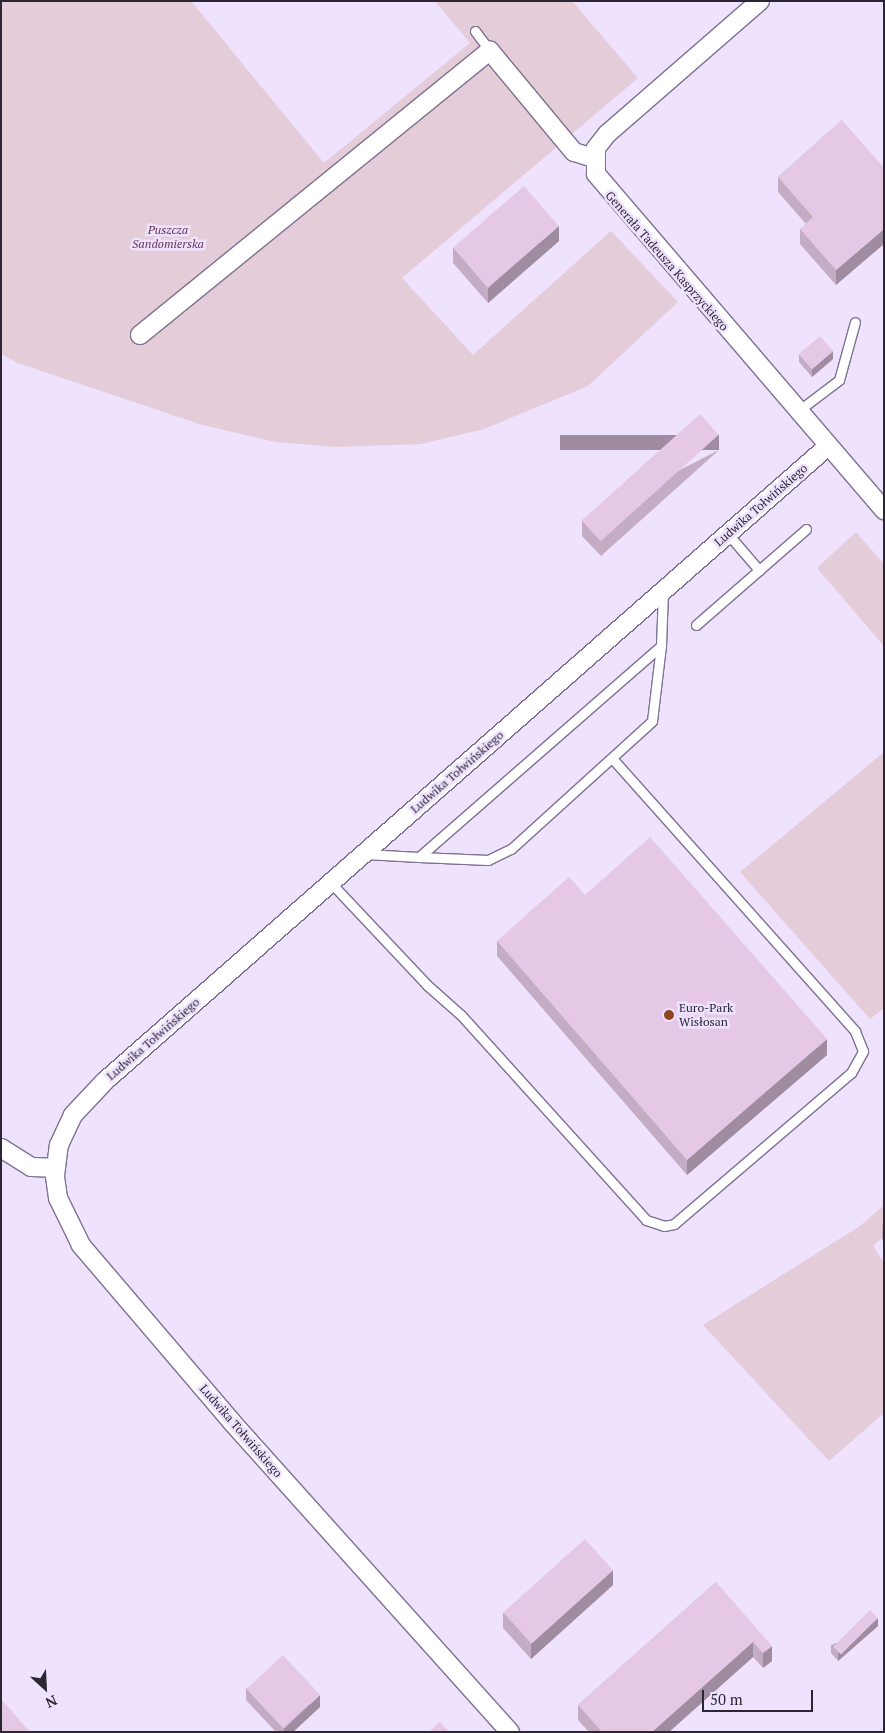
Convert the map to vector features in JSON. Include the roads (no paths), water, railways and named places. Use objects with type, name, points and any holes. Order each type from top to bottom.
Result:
[{"type":"street","points":[[140,335],[490,51],[574,152],[594,158],[607,134],[760,1]]},
{"type":"street","name":"Generała Tadeusza Kasprzyckiego","points":[[594,158],[596,174],[606,191],[884,510]]},
{"type":"street","name":"Ludwika Tołwińskiego","points":[[510,1732],[238,1430],[81,1245],[62,1212],[56,1168],[65,1130],[83,1101],[828,446]]},
{"type":"street","points":[[1,1148],[31,1168],[56,1168]]},
{"type":"lane","points":[[475,31],[490,51]]},
{"type":"lane","points":[[798,411],[839,380],[855,322]]},
{"type":"lane","points":[[696,625],[806,529]]},
{"type":"lane","points":[[728,534],[759,570]]},
{"type":"lane","points":[[364,854],[488,860],[511,849],[613,759],[652,721],[661,646],[663,592]]},
{"type":"lane","points":[[419,857],[661,646]]},
{"type":"lane","points":[[331,883],[426,985],[461,1015],[646,1220],[664,1226],[674,1224],[851,1072],[863,1051],[855,1031],[613,759]]},
{"type":"place","name":"Euro-Park Wisłosan","points":[[669,1015]]},
{"type":"park label","name":"Puszcza Sandomierska","points":[[168,237]]}]
